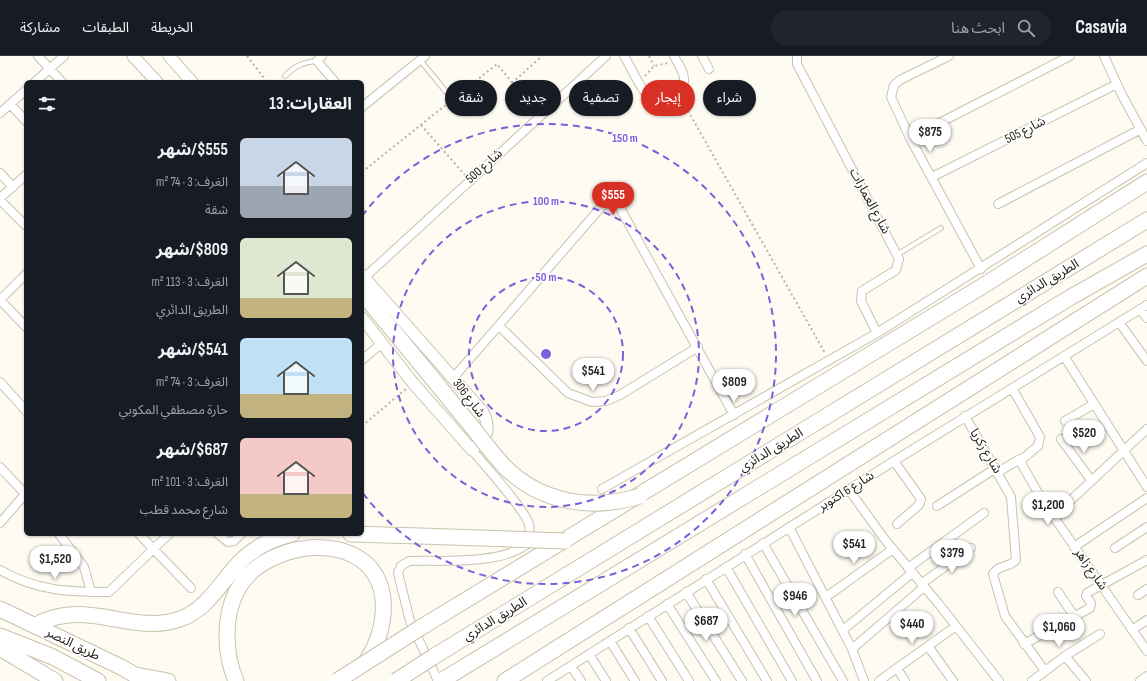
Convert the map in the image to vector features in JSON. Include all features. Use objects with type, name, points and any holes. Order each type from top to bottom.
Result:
[{"type":"highway","points":[[337,681],[420,628],[640,496],[1147,182]]},
{"type":"highway","points":[[1083,223],[1147,194]]},
{"type":"highway","name":"الطريق الدائري","points":[[396,681],[432,657],[1147,220]]},
{"type":"highway","name":"الطريق الدائري","points":[[440,681],[1058,306],[1147,254]]},
{"type":"highway","points":[[505,681],[1147,276]]},
{"type":"highway","points":[[364,295],[504,466],[524,483],[548,495],[587,504],[614,502],[640,496]]},
{"type":"highway","points":[[364,534],[565,541]]},
{"type":"highway","points":[[36,625],[60,615],[79,613],[149,623],[164,623],[178,620],[202,606],[236,566],[251,552],[270,541],[286,536]]},
{"type":"highway","points":[[236,681],[230,664],[227,638],[230,611],[240,586],[248,577],[267,562],[287,553],[309,548],[328,547],[346,550],[362,559],[374,573],[382,590],[383,619],[378,640],[366,662]]},
{"type":"highway","name":"طريق النصر","points":[[0,609],[36,625],[140,678],[168,681]]},
{"type":"highway","name":"طريق النصر","points":[[0,636],[53,657],[98,681]]},
{"type":"highway","points":[[0,648],[55,681]]},
{"type":"street","points":[[38,56],[60,80]]},
{"type":"street","points":[[37,80],[64,56]]},
{"type":"street","points":[[133,56],[155,80]]},
{"type":"street","points":[[169,56],[190,80]]},
{"type":"street","name":"شارع 500","points":[[561,96],[606,56]]},
{"type":"street","points":[[624,56],[641,84]]},
{"type":"street","points":[[674,56],[684,75],[684,80]]},
{"type":"street","points":[[702,56],[709,70]]},
{"type":"street","name":"شارع العمارات","points":[[797,56],[798,64],[898,254]]},
{"type":"street","points":[[949,56],[894,85],[891,98],[910,138],[981,269]]},
{"type":"street","points":[[910,138],[1070,56]]},
{"type":"street","points":[[1104,56],[1147,141]]},
{"type":"street","points":[[319,58],[334,80]]},
{"type":"street","points":[[364,105],[423,58]]},
{"type":"street","name":"شارع 505","points":[[932,177],[1117,84]]},
{"type":"street","points":[[0,113],[24,92]]},
{"type":"street","points":[[10,104],[24,119]]},
{"type":"street","name":"شارع 500","points":[[364,275],[539,116]]},
{"type":"street","points":[[998,204],[1141,129]]},
{"type":"street","points":[[602,489],[877,333],[981,269],[1147,163]]},
{"type":"street","points":[[0,173],[13,187]]},
{"type":"street","points":[[24,177],[0,199],[24,224]]},
{"type":"street","points":[[454,377],[602,206],[612,201],[619,206],[698,347],[734,415]]},
{"type":"street","points":[[877,333],[860,296],[865,288],[896,270],[899,265],[898,254]]},
{"type":"street","points":[[24,276],[0,300],[24,325]]},
{"type":"street","name":"شارع 306","points":[[364,277],[454,377],[483,412],[487,420],[485,438],[472,450]]},
{"type":"street","points":[[1144,307],[1147,318]]},
{"type":"street","name":"شارع 6 اكتوبر","points":[[550,680],[745,554],[965,416],[1144,307]]},
{"type":"street","points":[[364,320],[413,383],[472,450],[523,512],[529,525],[530,532],[526,545],[507,555],[483,559],[409,560],[402,566],[398,573],[410,621],[440,681]]},
{"type":"street","points":[[1119,322],[1147,361]]},
{"type":"street","points":[[499,326],[568,393],[592,402],[606,401],[620,395],[698,347]]},
{"type":"street","points":[[364,358],[382,343]]},
{"type":"street","points":[[1064,356],[1147,487]]},
{"type":"street","points":[[0,382],[24,409]]},
{"type":"street","points":[[937,506],[997,470],[1020,459],[1038,446],[1040,437],[1012,388]]},
{"type":"street","points":[[1064,421],[1094,404]]},
{"type":"street","name":"شارع زكريا","points":[[965,416],[1009,490],[1013,504],[1017,556],[1015,562],[994,571],[993,577],[1005,616],[1045,671]]},
{"type":"street","points":[[1054,516],[1147,429]]},
{"type":"street","points":[[1061,439],[1091,480]]},
{"type":"street","name":"شارع زاهر","points":[[1020,459],[1032,483],[1147,651]]},
{"type":"street","points":[[894,461],[921,499],[919,505],[897,524]]},
{"type":"street","points":[[0,467],[24,492]]},
{"type":"street","points":[[849,490],[910,571],[923,585],[999,681]]},
{"type":"street","points":[[0,523],[24,496]]},
{"type":"street","points":[[1074,546],[1147,498]]},
{"type":"street","points":[[843,630],[910,571],[984,513]]},
{"type":"street","points":[[1115,548],[1147,526]]},
{"type":"street","points":[[789,527],[843,630],[864,681]]},
{"type":"street","points":[[61,536],[84,567],[91,592]]},
{"type":"street","points":[[141,536],[190,588]]},
{"type":"street","points":[[0,570],[28,584],[59,591],[109,592],[167,536]]},
{"type":"street","points":[[220,536],[228,542],[234,541],[239,536]]},
{"type":"street","points":[[763,543],[843,681]]},
{"type":"street","points":[[852,649],[923,585],[971,548]]},
{"type":"street","points":[[826,597],[893,549]]},
{"type":"street","points":[[745,554],[816,681]]},
{"type":"street","points":[[1024,644],[1090,607],[1086,594],[1147,560]]},
{"type":"street","points":[[726,567],[792,681]]},
{"type":"street","points":[[706,579],[767,681]]},
{"type":"street","points":[[1138,595],[1147,589]]},
{"type":"street","points":[[686,592],[742,681]]},
{"type":"street","points":[[1058,592],[1074,616]]},
{"type":"street","points":[[667,604],[716,681]]},
{"type":"street","points":[[648,616],[689,681]]},
{"type":"street","points":[[1132,630],[1147,620]]},
{"type":"street","points":[[879,681],[956,626]]},
{"type":"street","points":[[629,628],[662,681]]},
{"type":"street","points":[[1037,680],[1045,671],[1065,656],[1100,634]]},
{"type":"street","points":[[610,641],[635,681]]},
{"type":"street","points":[[928,646],[953,681]]},
{"type":"street","points":[[589,654],[606,681]]},
{"type":"street","points":[[1065,656],[1086,681]]},
{"type":"street","points":[[571,666],[581,681]]},
{"type":"street","points":[[897,668],[905,681]]},
{"type":"street","points":[[1140,681],[1147,676]]},
{"type":"lane","points":[[285,76],[293,68],[304,62],[319,58]]},
{"type":"lane","points":[[423,58],[445,90]]},
{"type":"lane","points":[[898,254],[941,228]]},
{"type":"path","points":[[247,56],[265,80]]},
{"type":"path","points":[[515,80],[542,56]]},
{"type":"path","points":[[649,56],[654,66]]},
{"type":"path","points":[[645,80],[645,76],[654,66],[667,63],[680,68]]},
{"type":"path","points":[[364,170],[497,64],[510,80]]},
{"type":"path","points":[[691,116],[829,361]]},
{"type":"path","points":[[421,125],[469,180]]},
{"type":"path","points":[[364,424],[413,383]]}]
